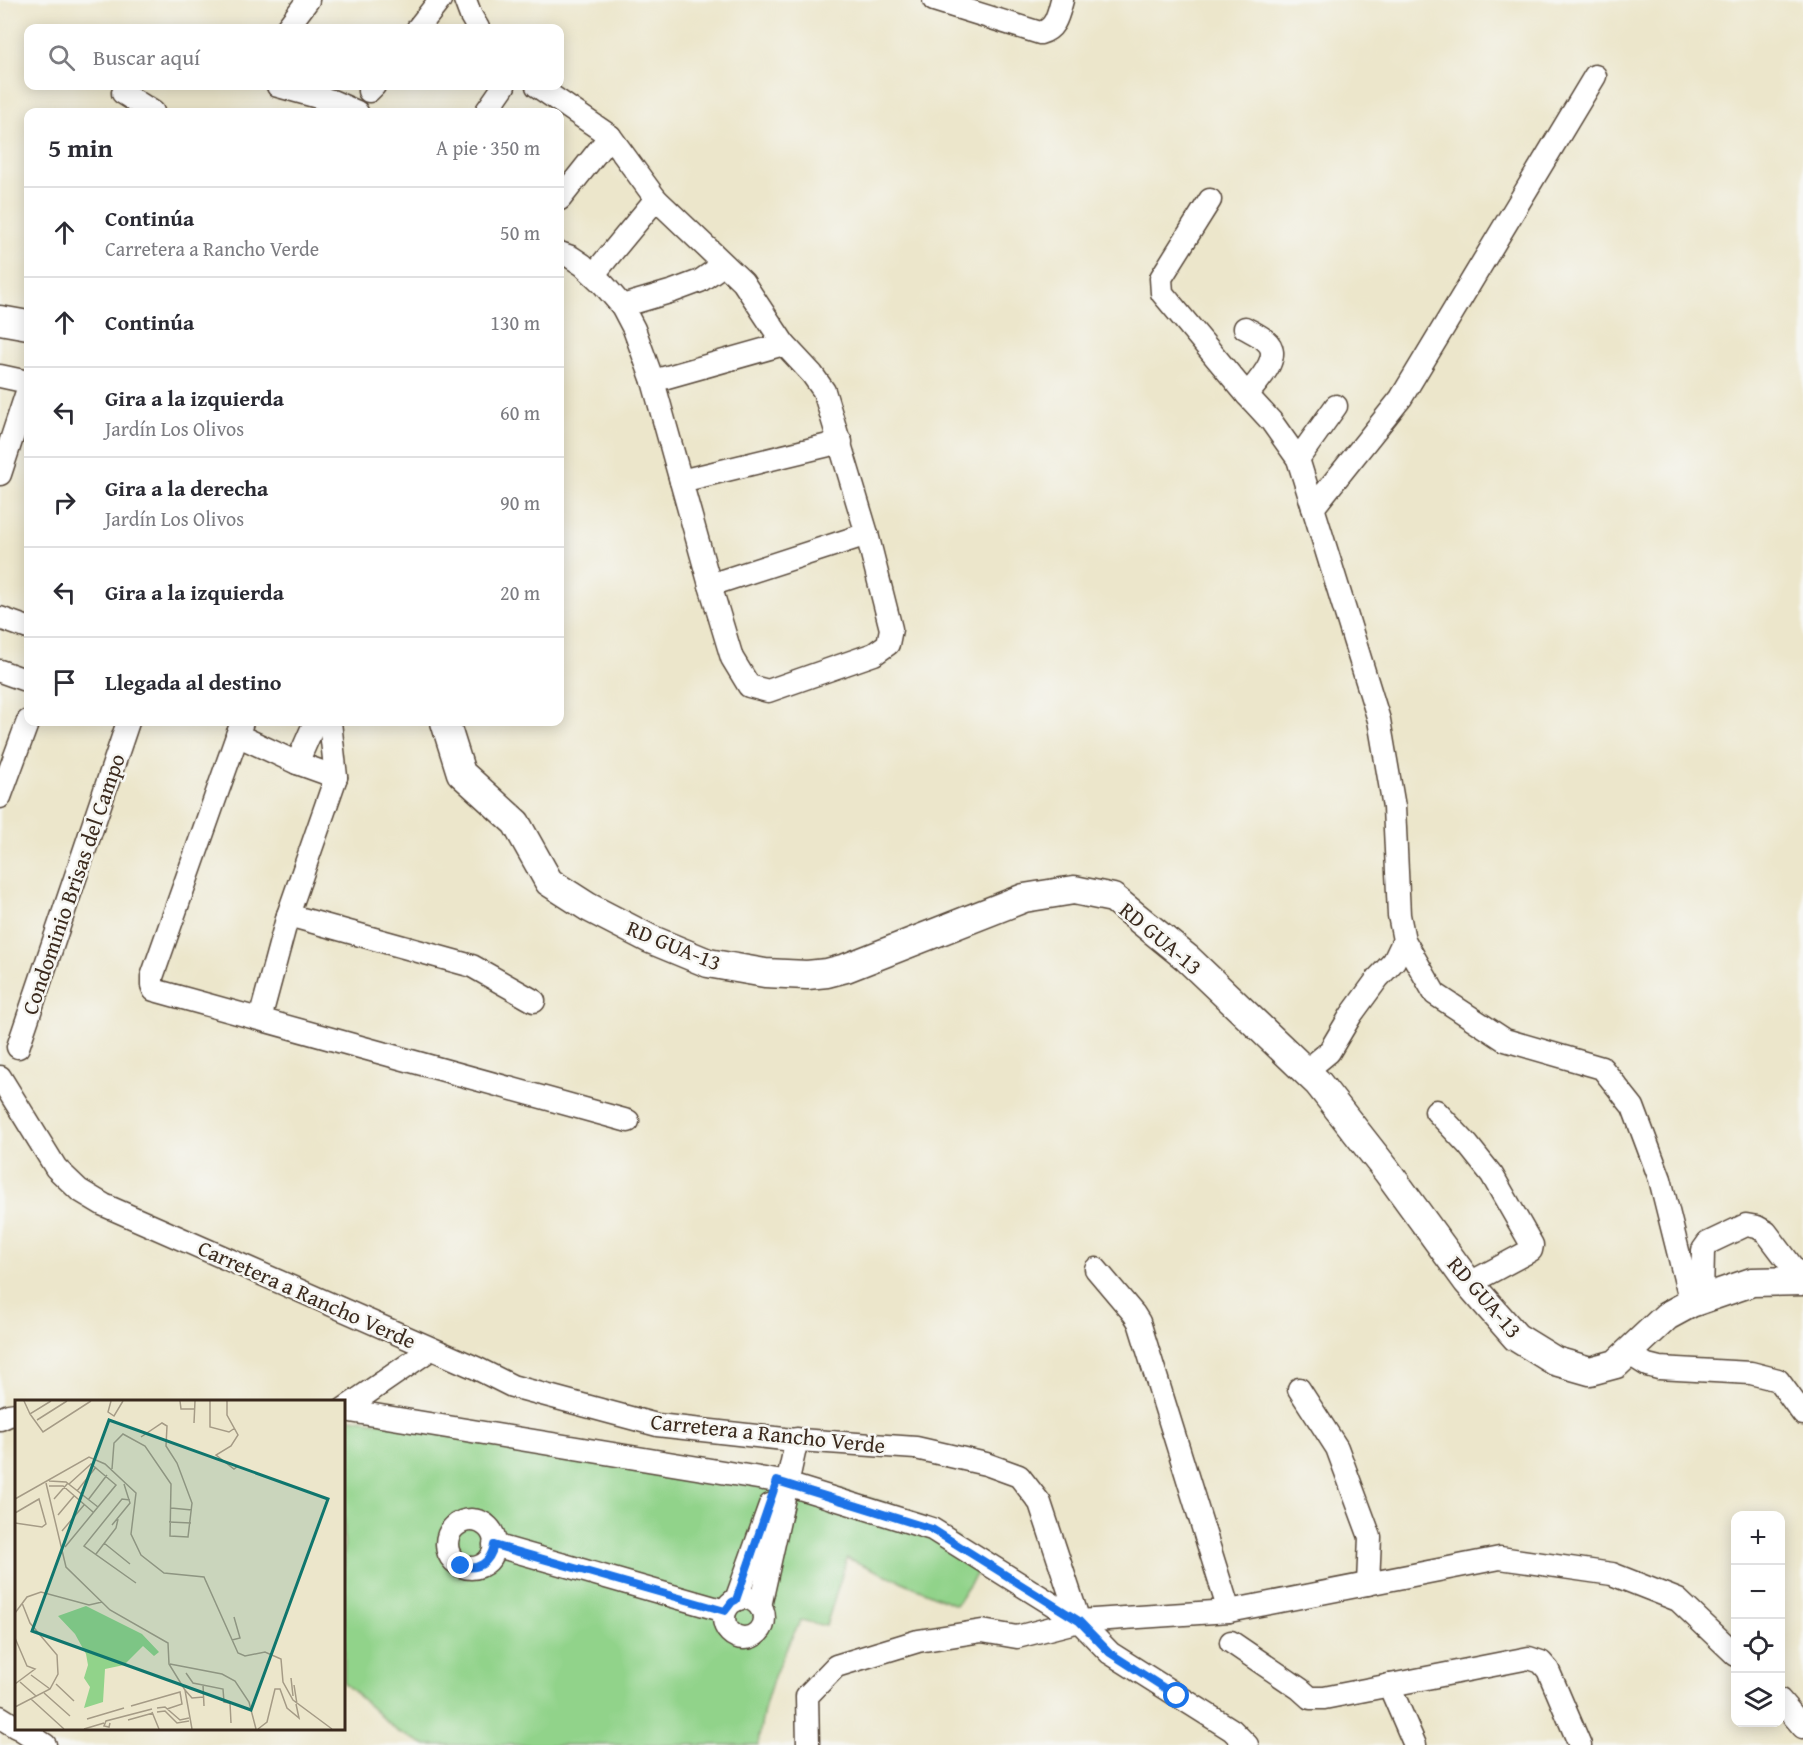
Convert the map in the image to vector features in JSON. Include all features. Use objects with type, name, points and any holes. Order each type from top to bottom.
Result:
[{"type":"main road","points":[[0,320],[24,324]]},
{"type":"main road","name":"RD GUA-13","points":[[446,726],[461,773],[516,823],[549,882],[588,907],[650,939],[708,963],[765,973],[807,975],[828,973],[1024,898],[1074,890],[1113,898],[1187,958],[1318,1083],[1470,1283],[1516,1337],[1554,1360],[1590,1371],[1616,1365],[1667,1316],[1696,1301],[1752,1282],[1803,1281]]},
{"type":"street","points":[[290,24],[308,0]]},
{"type":"street","points":[[421,24],[440,0]]},
{"type":"street","points":[[465,0],[476,24]]},
{"type":"street","points":[[934,0],[1040,33],[1051,28],[1062,0]]},
{"type":"street","points":[[1313,508],[1401,399],[1595,76]]},
{"type":"street","points":[[292,90],[348,108]]},
{"type":"street","points":[[489,108],[501,90]]},
{"type":"street","points":[[543,90],[610,136],[656,199],[743,282],[784,344],[812,374],[824,391],[867,534],[891,629],[888,644],[874,654],[768,691],[749,686],[732,658],[653,381],[634,329],[614,295],[594,274],[564,254]]},
{"type":"street","points":[[121,97],[144,108]]},
{"type":"street","points":[[564,194],[610,136]]},
{"type":"street","points":[[594,274],[656,199]]},
{"type":"street","points":[[1210,200],[1161,278],[1162,292],[1271,421],[1298,459],[1379,720],[1394,807],[1399,915],[1404,940],[1435,994],[1505,1040],[1602,1068],[1633,1107],[1660,1179],[1696,1301]]},
{"type":"street","points":[[622,306],[700,281],[723,265]]},
{"type":"street","points":[[1245,328],[1267,341],[1272,348],[1273,356],[1247,395]]},
{"type":"street","points":[[653,381],[784,344]]},
{"type":"street","points":[[0,376],[24,381]]},
{"type":"street","points":[[0,474],[24,401]]},
{"type":"street","points":[[1298,459],[1336,406]]},
{"type":"street","points":[[681,481],[841,442]]},
{"type":"street","points":[[710,585],[867,534]]},
{"type":"street","points":[[0,618],[24,627]]},
{"type":"street","points":[[0,671],[24,680]]},
{"type":"street","points":[[0,797],[26,726]]},
{"type":"street","name":"Condominio Brisas del Campo","points":[[18,1047],[127,726]]},
{"type":"street","points":[[297,763],[313,726]]},
{"type":"street","points":[[260,1019],[288,915],[336,777],[330,726]]},
{"type":"street","points":[[336,777],[297,763],[240,728],[152,977],[154,990],[628,1121]]},
{"type":"street","points":[[288,915],[472,966],[534,1001]]},
{"type":"street","points":[[1306,1071],[1329,1052],[1351,1015],[1378,978],[1394,961],[1404,940]]},
{"type":"street","name":"Carretera a Rancho Verde","points":[[0,1077],[56,1168],[79,1190],[104,1205],[512,1386],[657,1425],[790,1439],[916,1448],[986,1464],[1019,1476],[1040,1503],[1079,1621],[1110,1653],[1232,1730],[1247,1745]]},
{"type":"street","points":[[1436,1111],[1492,1175],[1532,1245],[1531,1250],[1470,1283]]},
{"type":"street","points":[[1696,1301],[1703,1250],[1708,1243],[1746,1225],[1766,1232],[1803,1281]]},
{"type":"street","points":[[1096,1269],[1139,1322],[1229,1611]]},
{"type":"street","points":[[345,1409],[431,1349]]},
{"type":"street","points":[[1629,1353],[1647,1365],[1659,1368],[1751,1373],[1778,1380],[1803,1414]]},
{"type":"street","points":[[1299,1389],[1337,1448],[1370,1537],[1368,1584]]},
{"type":"street","points":[[345,1410],[783,1482],[932,1529],[1079,1621]]},
{"type":"street","points":[[0,1419],[15,1414]]},
{"type":"street","points":[[760,1606],[790,1439]]},
{"type":"street","points":[[494,1545],[731,1605],[741,1598],[752,1600],[760,1606],[764,1616],[763,1626],[756,1635],[747,1639],[736,1637],[728,1631],[724,1621],[731,1605],[783,1482]]},
{"type":"street","points":[[808,1745],[807,1696],[836,1666],[918,1641],[982,1631],[1017,1637],[1079,1621],[1229,1611],[1500,1558],[1612,1574],[1678,1600],[1731,1650]]},
{"type":"street","points":[[1231,1642],[1310,1698],[1324,1698],[1529,1658],[1541,1662],[1548,1670],[1580,1745]]},
{"type":"street","points":[[1389,1685],[1414,1745]]},
{"type":"street","points":[[1785,1706],[1803,1727]]},
{"type":"street","points":[[0,1717],[15,1726]]},
{"type":"street","points":[[21,1730],[45,1745]]},
{"type":"green space","points":[[345,1417],[806,1481],[908,1509],[956,1537],[983,1564],[956,1605],[847,1558],[826,1626],[801,1620],[785,1651],[768,1695],[758,1745],[426,1745],[397,1731],[345,1684]]},
{"type":"route","points":[[461,1566],[476,1568],[483,1564],[489,1560],[494,1545],[725,1611],[736,1600],[777,1481],[932,1529],[1079,1621],[1110,1653],[1177,1696]]}]
